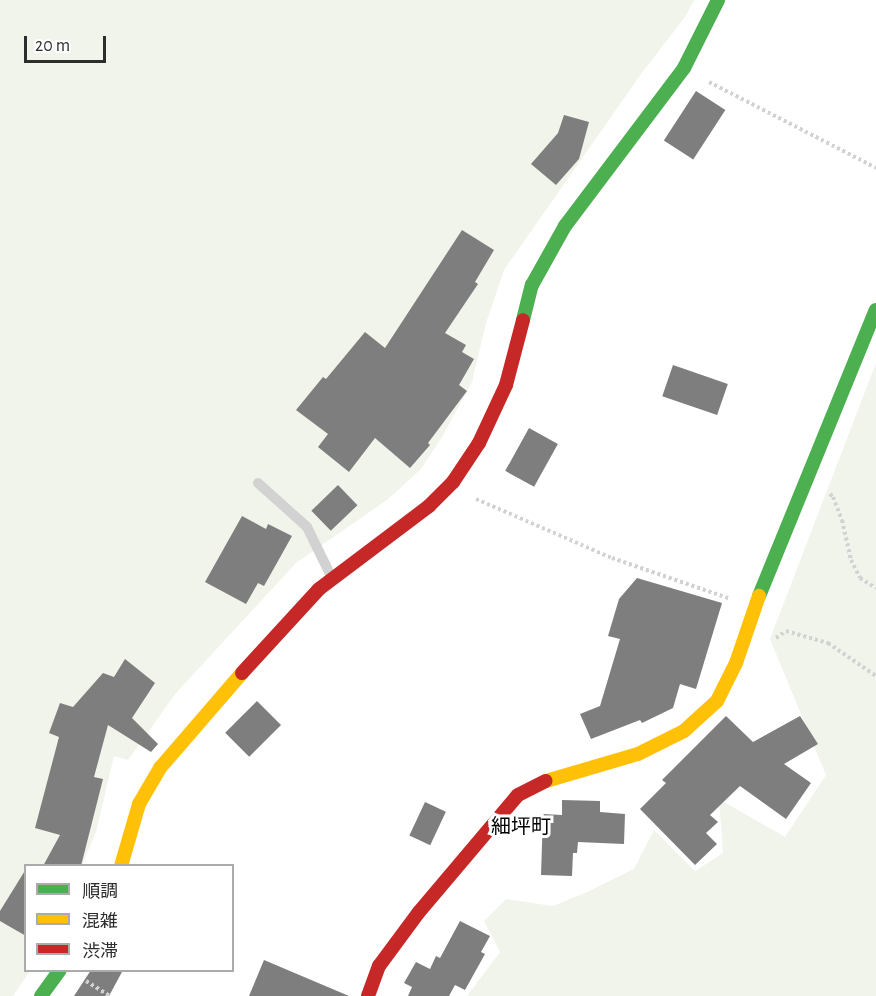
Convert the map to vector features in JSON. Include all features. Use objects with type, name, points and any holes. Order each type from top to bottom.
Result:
[{"type":"street","points":[[122,864],[139,804],[160,768],[282,627],[332,579],[429,506],[453,482],[479,443],[506,384],[532,285],[565,226],[684,68],[718,0]]},
{"type":"street","points":[[368,996],[379,966],[419,912],[518,795],[552,777],[638,753],[684,731],[717,700],[741,648],[754,607],[876,310]]},
{"type":"street","points":[[41,996],[59,972]]},
{"type":"lane","points":[[258,483],[307,527],[332,579]]},
{"type":"path","points":[[684,68],[726,92],[876,168]]},
{"type":"path","points":[[805,481],[833,496],[851,560],[860,578],[876,588]]},
{"type":"path","points":[[453,482],[477,499],[612,558],[754,607]]},
{"type":"path","points":[[741,648],[765,650],[786,631],[828,643],[876,676]]},
{"type":"path","points":[[79,976],[110,996]]},
{"type":"shaded area","points":[[0,0],[694,0],[685,17],[641,74],[504,270],[486,323],[472,382],[442,437],[421,469],[387,500],[296,563],[176,693],[128,760],[114,756],[96,832],[82,864],[24,864],[24,972],[29,972],[13,996],[0,996]]},
{"type":"shaded area","points":[[876,363],[876,996],[467,996],[500,952],[484,921],[506,899],[553,906],[587,892],[634,869],[654,830],[695,871],[723,853],[719,799],[785,837],[826,775],[770,639]]},
{"type":"building","points":[[696,91],[725,110],[693,160],[664,140]]},
{"type":"building","points":[[564,115],[589,122],[579,159],[556,185],[531,164],[558,133]]},
{"type":"building","points":[[462,230],[494,250],[475,282],[478,284],[445,333],[466,345],[462,352],[474,359],[459,385],[467,391],[428,443],[430,445],[410,468],[375,438],[349,472],[318,447],[328,434],[296,410],[323,377],[326,379],[365,332],[385,348]]},
{"type":"building","points":[[673,365],[728,384],[717,415],[662,396]]},
{"type":"building","points":[[529,428],[558,444],[534,487],[505,471]]},
{"type":"building","points":[[338,485],[357,505],[331,531],[311,511]]},
{"type":"building","points":[[242,516],[266,529],[268,524],[292,536],[264,586],[258,583],[246,604],[205,582]]},
{"type":"building","points":[[637,578],[722,603],[696,689],[680,684],[673,708],[642,723],[640,720],[591,739],[580,714],[600,706],[620,639],[608,636],[619,599]]},
{"type":"building","points":[[125,659],[155,683],[132,718],[158,744],[151,752],[108,725],[94,777],[103,779],[82,864],[44,864],[60,835],[35,828],[59,737],[49,733],[60,703],[73,707],[103,673],[114,677]]},
{"type":"building","points":[[257,701],[281,725],[249,757],[225,733]]},
{"type":"building","points":[[726,716],[753,742],[800,716],[818,744],[784,764],[811,783],[786,819],[740,786],[710,815],[718,822],[706,833],[717,844],[695,865],[640,809],[666,783],[662,780]]},
{"type":"building","points":[[562,800],[600,801],[600,812],[625,814],[624,844],[578,842],[577,853],[573,853],[572,876],[541,875],[543,814],[562,815]]},
{"type":"building","points":[[425,802],[446,812],[430,845],[409,836]]},
{"type":"building","points":[[24,872],[24,935],[0,921],[0,911]]},
{"type":"building","points":[[460,921],[490,936],[481,952],[485,954],[465,990],[455,985],[449,996],[408,996],[412,987],[404,983],[416,962],[430,969],[436,956],[440,958]]},
{"type":"building","points":[[264,960],[349,996],[249,996]]},
{"type":"building","points":[[90,972],[122,972],[109,996],[74,996]]},
{"type":"traffic: fast","points":[[523,320],[532,285],[565,226],[684,68],[718,0]]},
{"type":"traffic: fast","points":[[759,596],[876,310]]},
{"type":"traffic: fast","points":[[41,996],[59,972]]},
{"type":"traffic: slow","points":[[546,781],[638,754],[684,731],[717,701],[736,663],[759,596]]},
{"type":"traffic: slow","points":[[122,864],[139,804],[160,768],[242,673]]},
{"type":"traffic: jam","points":[[242,673],[319,589],[429,506],[453,482],[479,443],[506,385],[523,320]]},
{"type":"traffic: jam","points":[[368,996],[379,966],[419,912],[518,795],[546,781]]},
{"type":"district","name":"細坪町","points":[[521,827]]}]
